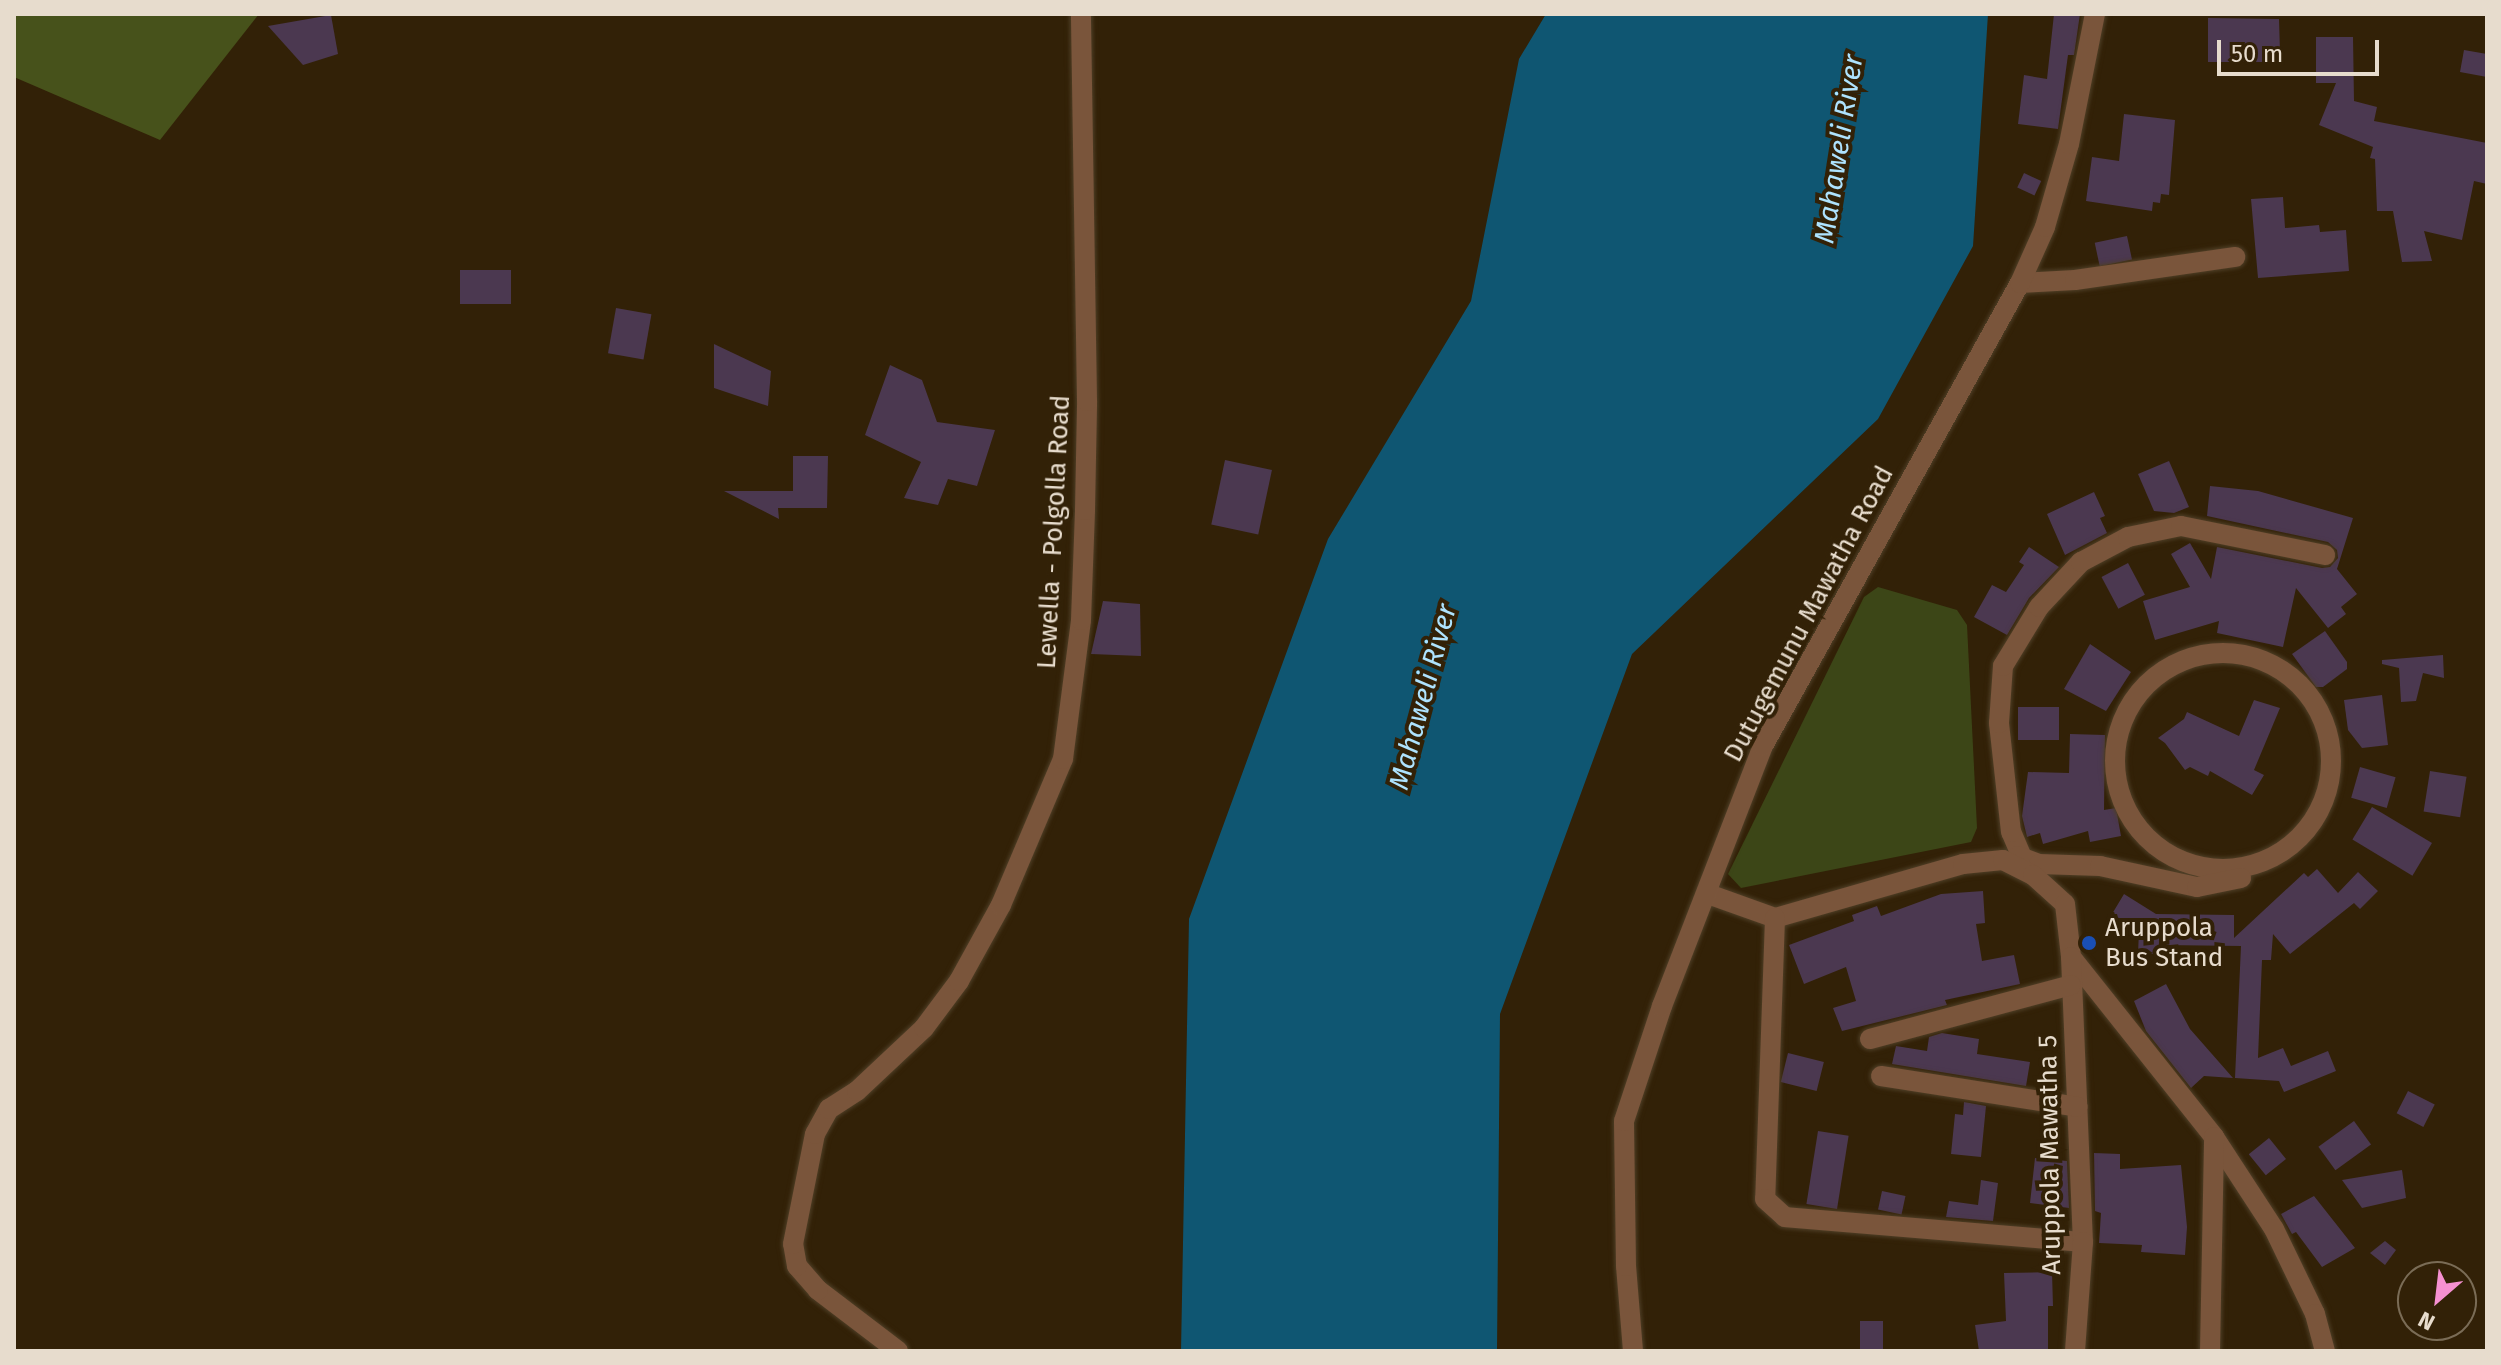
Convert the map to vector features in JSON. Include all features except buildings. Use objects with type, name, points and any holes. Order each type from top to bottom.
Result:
[{"type":"street","name":"Lewella - Polgolla Road","points":[[898,1351],[818,1290],[797,1266],[793,1244],[815,1134],[829,1109],[857,1091],[924,1028],[959,981],[1001,905],[1063,759],[1081,620],[1085,510],[1087,401],[1081,14]]},
{"type":"street","name":"Dutugemunu Mawatha Road","points":[[1633,1351],[1626,1266],[1624,1121],[1662,1006],[1763,746],[2020,283],[2045,227],[2069,144],[2095,14]]},
{"type":"street","points":[[2020,283],[2075,280],[2235,257]]},
{"type":"street","points":[[2012,858],[1999,723],[2003,666],[2039,607],[2081,562],[2128,537],[2181,526],[2325,555]]},
{"type":"street","points":[[1708,894],[1775,918],[1963,864],[2012,858],[2039,864],[2100,866],[2197,887],[2245,877],[2288,850],[2319,815],[2333,770],[2332,746],[2315,702],[2281,669],[2260,659],[2213,653],[2190,657],[2149,680],[2122,718],[2115,741],[2117,788],[2125,810],[2156,847],[2176,860],[2221,870],[2268,861]]},
{"type":"street","name":"Aruppola Mawatha 5","points":[[2012,858],[2065,904],[2071,957],[2083,1242],[2075,1351]]},
{"type":"street","points":[[1775,918],[1765,1199],[1785,1217],[2083,1242]]},
{"type":"street","points":[[2071,957],[2214,1137],[2274,1229],[2315,1314],[2325,1351]]},
{"type":"street","points":[[1870,1039],[2071,985]]},
{"type":"street","points":[[1881,1076],[2078,1107]]},
{"type":"street","points":[[2210,1351],[2214,1137]]},
{"type":"green space","points":[[14,14],[259,14],[160,140],[14,77]]},
{"type":"green space","points":[[1878,587],[1957,610],[1967,625],[1977,828],[1971,842],[1741,888],[1728,874],[1864,597]]},
{"type":"water","name":"Mahaweli River","points":[[1546,14],[1988,14],[1973,246],[1878,419],[1632,654],[1500,1014],[1497,1351],[1181,1351],[1189,919],[1328,539],[1471,301],[1519,59]]},
{"type":"place","name":"Aruppola Bus Stand","points":[[2089,943]]}]
